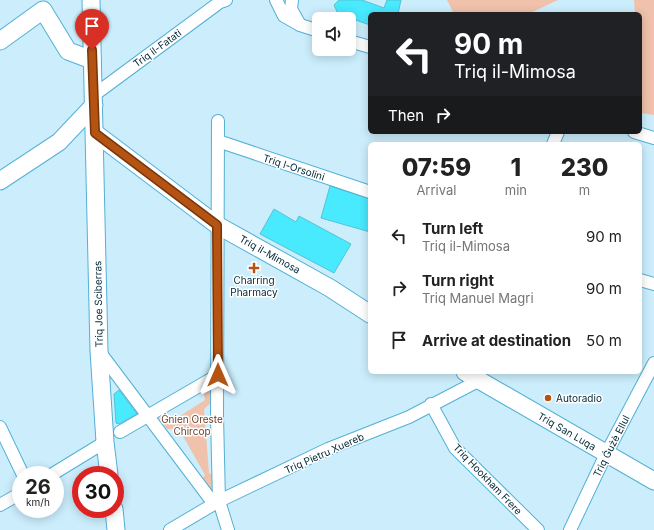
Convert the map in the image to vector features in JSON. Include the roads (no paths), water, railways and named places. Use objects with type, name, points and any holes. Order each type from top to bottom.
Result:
[{"type":"street","name":"Triq Joe Sciberras","points":[[91,0],[99,351],[104,442],[108,466]]},
{"type":"street","points":[[276,0],[284,16],[300,25],[312,29]]},
{"type":"street","points":[[292,0],[291,9],[300,25]]},
{"type":"street","name":"Triq il-Fatati","points":[[94,100],[222,1]]},
{"type":"street","points":[[0,41],[39,5],[68,51],[92,60]]},
{"type":"street","points":[[356,43],[368,47]]},
{"type":"street","points":[[0,181],[59,142],[94,100]]},
{"type":"street","points":[[216,502],[218,375],[218,121]]},
{"type":"street","name":"Triq il-Mimosa","points":[[95,133],[217,225],[330,288],[368,313]]},
{"type":"street","points":[[641,134],[654,138]]},
{"type":"street","name":"Triq l-Orsolini","points":[[218,141],[368,191]]},
{"type":"street","points":[[642,281],[654,284]]},
{"type":"street","points":[[99,351],[216,502],[228,530]]},
{"type":"street","name":"Triq Ġużè Ellul","points":[[570,530],[606,454],[654,364]]},
{"type":"street","points":[[120,432],[218,375]]},
{"type":"street","name":"Triq San Luqa","points":[[473,376],[654,482]]},
{"type":"street","name":"Triq Pietru Xuereb","points":[[170,530],[216,502],[328,449],[409,417],[473,376]]},
{"type":"street","name":"Triq Hookham Frere","points":[[431,404],[455,448],[538,530]]},
{"type":"street","points":[[0,427],[19,466]]},
{"type":"street","points":[[64,467],[104,442]]},
{"type":"street","points":[[0,505],[12,498]]},
{"type":"street","points":[[115,518],[117,529]]},
{"type":"place","name":"Charring Pharmacy","points":[[254,268]]},
{"type":"place","name":"Autoradio","points":[[548,398]]},
{"type":"park label","name":"Ġnien Oreste Chircop","points":[[192,424]]}]
